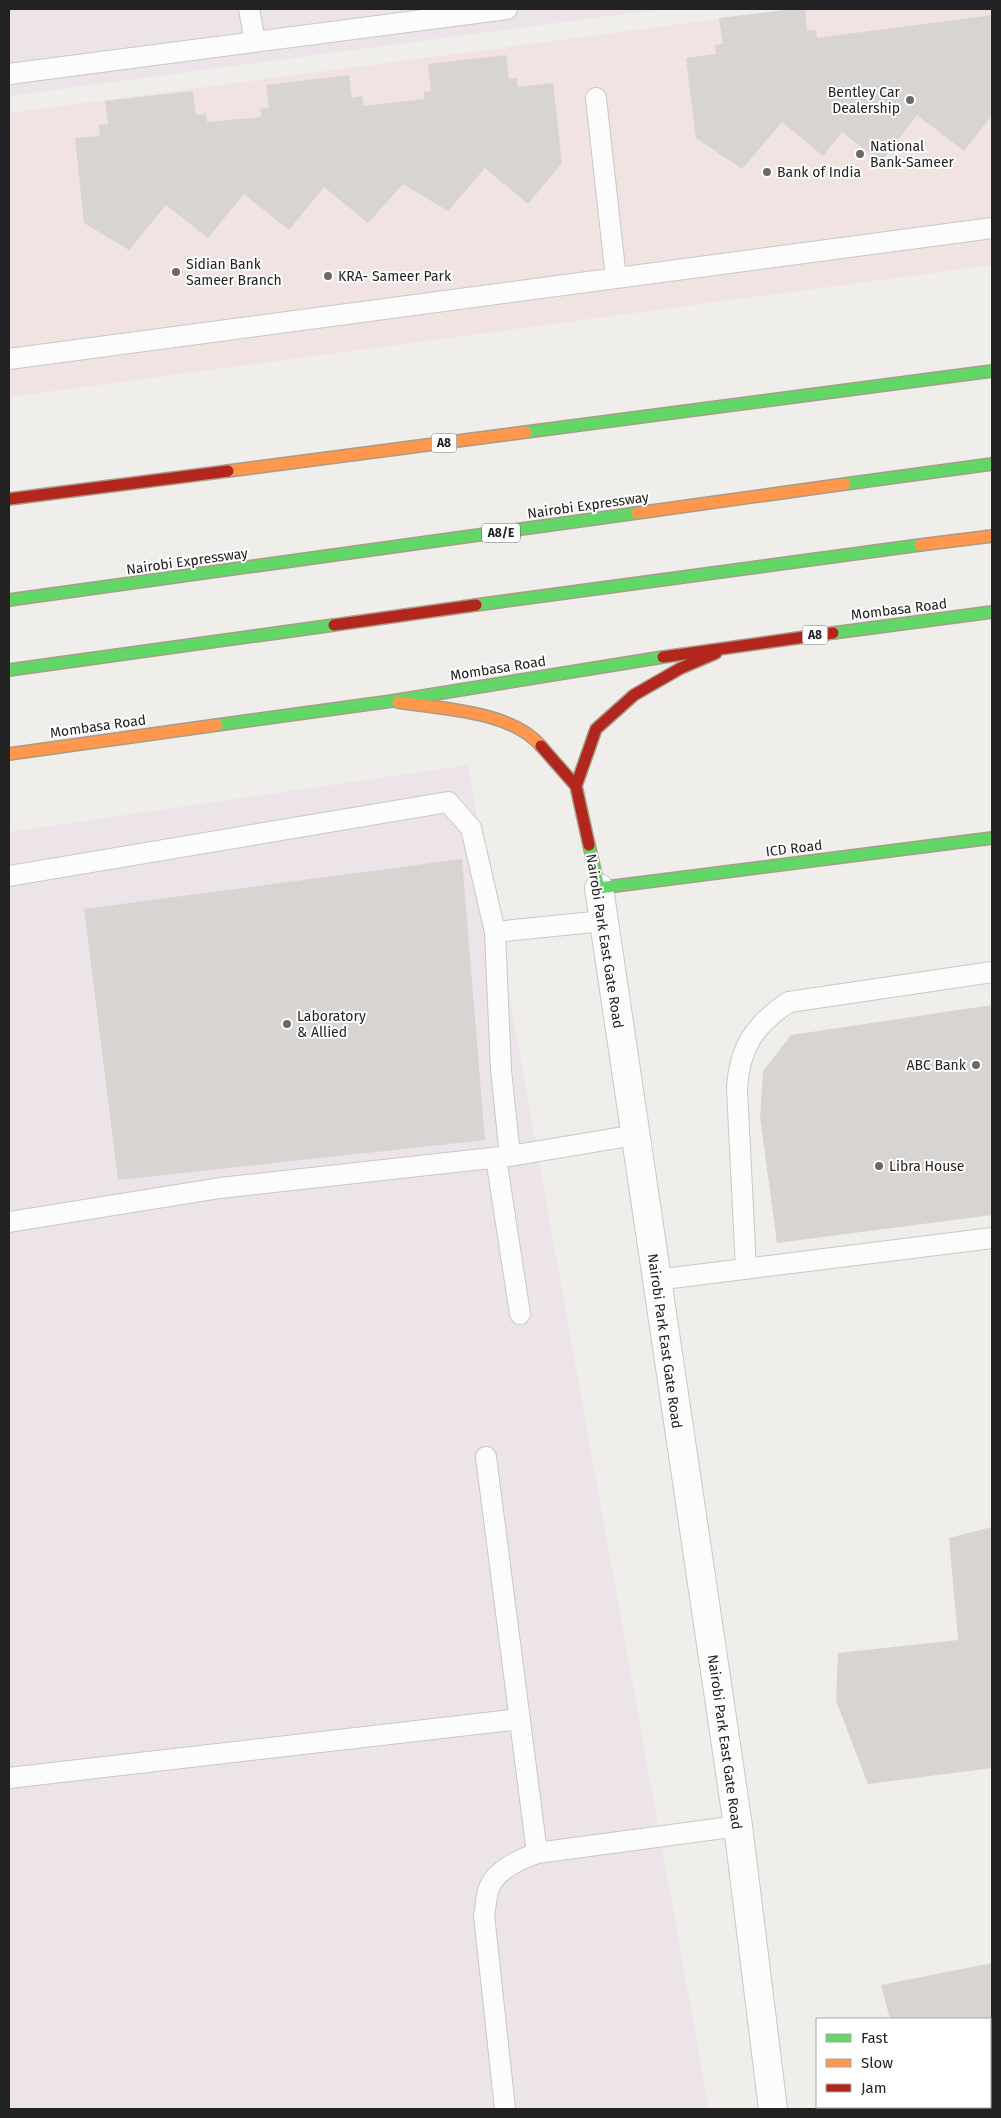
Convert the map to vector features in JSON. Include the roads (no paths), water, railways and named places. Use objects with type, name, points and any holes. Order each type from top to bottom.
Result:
[{"type":"main road","name":"A8","points":[[9,499],[992,371]]},
{"type":"main road","name":"Nairobi Expressway","points":[[9,600],[992,464]]},
{"type":"main road","points":[[9,670],[604,587],[992,536]]},
{"type":"main road","name":"Mombasa Road","points":[[9,754],[392,701],[730,646],[992,612]]},
{"type":"main road","points":[[576,786],[596,729],[634,695],[682,668],[730,646]]},
{"type":"main road","name":"Nairobi Park East Gate Road","points":[[392,701],[490,716],[533,736],[576,786],[598,888]]},
{"type":"main road","name":"ICD Road","points":[[598,888],[992,838]]},
{"type":"street","name":"Nairobi Park East Gate Road","points":[[598,888],[738,1826],[773,2109]]},
{"type":"lane","points":[[248,9],[255,42]]},
{"type":"lane","points":[[9,74],[507,9]]},
{"type":"lane","points":[[596,98],[616,278]]},
{"type":"lane","points":[[10,353],[616,278],[992,228]]},
{"type":"lane","points":[[9,876],[448,802],[472,828],[495,932],[503,1157],[520,1314]]},
{"type":"lane","points":[[495,932],[603,921]]},
{"type":"lane","points":[[746,1269],[737,1089],[738,1067],[745,1047],[758,1030],[773,1013],[789,1002],[992,972]]},
{"type":"lane","points":[[9,1222],[220,1188],[503,1157],[635,1135]]},
{"type":"lane","points":[[656,1280],[992,1238]]},
{"type":"lane","points":[[486,1457],[536,1852]]},
{"type":"lane","points":[[9,1778],[520,1719]]},
{"type":"lane","points":[[505,2109],[484,1915],[489,1887],[501,1872],[514,1862],[536,1852],[738,1826]]},
{"type":"place","name":"Bentley Car Dealership","points":[[910,100]]},
{"type":"place","name":"National Bank-Sameer","points":[[860,154]]},
{"type":"place","name":"Bank of India","points":[[767,172]]},
{"type":"place","name":"Sidian Bank Sameer Branch","points":[[176,272]]},
{"type":"place","name":"KRA- Sameer Park","points":[[328,276]]},
{"type":"place","name":"Laboratory & Allied","points":[[287,1024]]},
{"type":"place","name":"ABC Bank","points":[[976,1065]]},
{"type":"place","name":"Libra House","points":[[879,1166]]}]
